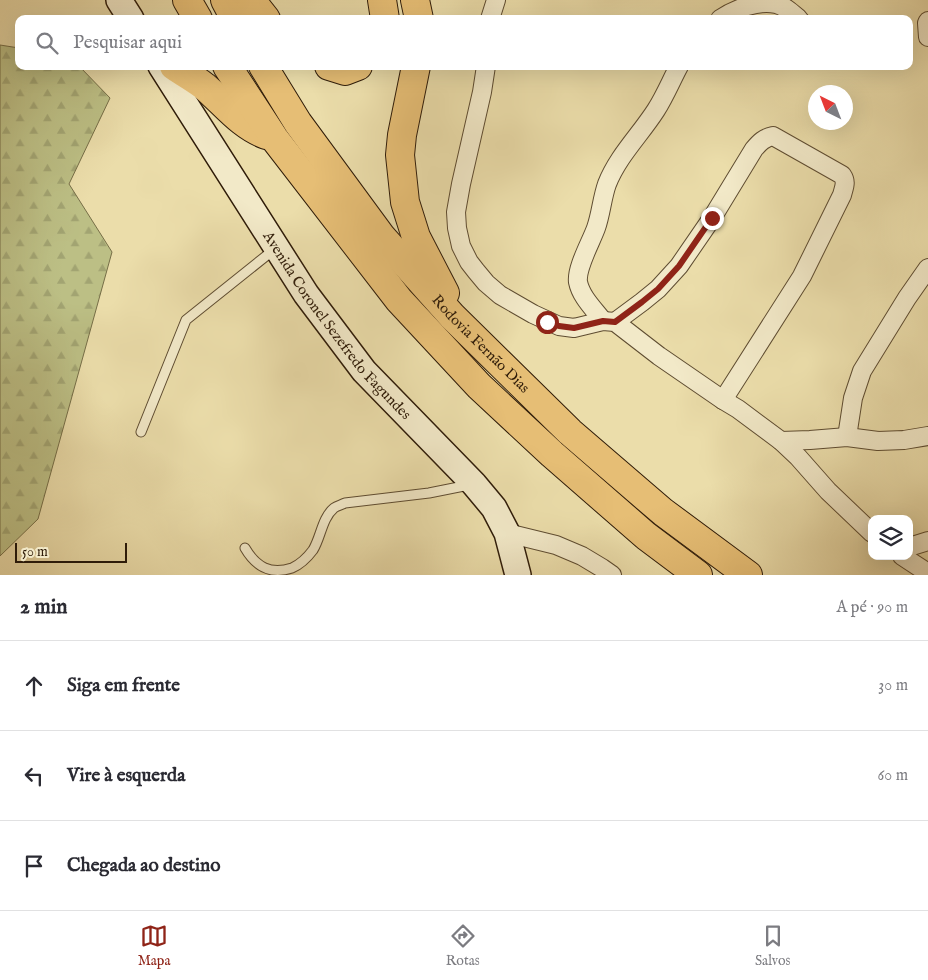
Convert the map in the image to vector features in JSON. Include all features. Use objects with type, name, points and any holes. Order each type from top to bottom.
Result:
[{"type":"highway","points":[[187,0],[196,15]]},
{"type":"highway","points":[[225,0],[233,15]]},
{"type":"highway","points":[[251,0],[263,15]]},
{"type":"highway","points":[[382,0],[384,15]]},
{"type":"highway","points":[[415,0],[417,15]]},
{"type":"highway","points":[[180,70],[204,86],[247,126],[274,138]]},
{"type":"highway","name":"Rodovia Fernão Dias","points":[[230,70],[274,138],[398,300],[479,386],[552,454],[646,536],[698,575]]},
{"type":"highway","name":"Rodovia Fernão Dias","points":[[266,70],[298,123],[381,236],[452,316],[570,432],[663,512],[748,575]]},
{"type":"highway","points":[[415,70],[402,135],[400,156],[405,202],[416,237],[446,296],[452,316]]},
{"type":"main road","points":[[119,0],[128,15]]},
{"type":"main road","name":"Avenida Coronel Sezefredo Fagundes","points":[[164,70],[306,294],[364,371],[474,484],[494,508],[506,533],[518,575]]},
{"type":"street","points":[[491,15],[496,0]]},
{"type":"street","points":[[728,15],[750,4],[774,3],[794,15]]},
{"type":"street","points":[[928,22],[928,37]]},
{"type":"street","points":[[485,70],[456,212],[461,246],[476,271],[500,295],[547,322],[559,326],[574,328],[609,321],[642,302],[658,289],[679,266],[712,218],[754,149],[768,137],[773,136],[842,175],[845,179],[842,195],[802,276],[723,400]]},
{"type":"street","points":[[677,70],[656,110],[621,158],[607,184],[597,227],[580,269],[578,280],[580,290],[586,300],[609,321],[738,409],[781,441],[828,491],[868,529]]},
{"type":"street","points":[[847,437],[853,398],[862,371],[928,268]]},
{"type":"street","points":[[781,441],[847,437],[878,441],[904,440],[928,436]]},
{"type":"street","points":[[506,533],[556,545],[582,556],[612,575]]},
{"type":"street","points":[[913,547],[928,541]]},
{"type":"street","points":[[908,560],[928,573]]},
{"type":"lane","points":[[141,432],[186,320],[276,247]]},
{"type":"lane","points":[[245,548],[252,560],[263,568],[274,573],[286,571],[302,563],[313,550],[326,518],[334,508],[344,503],[429,493],[474,484]]},
{"type":"green space","points":[[0,45],[15,47],[15,70],[83,70],[110,98],[69,184],[112,252],[38,519],[0,556]]},
{"type":"route","points":[[547,322],[574,328],[603,321],[615,322],[658,289],[679,266],[712,218]]}]
